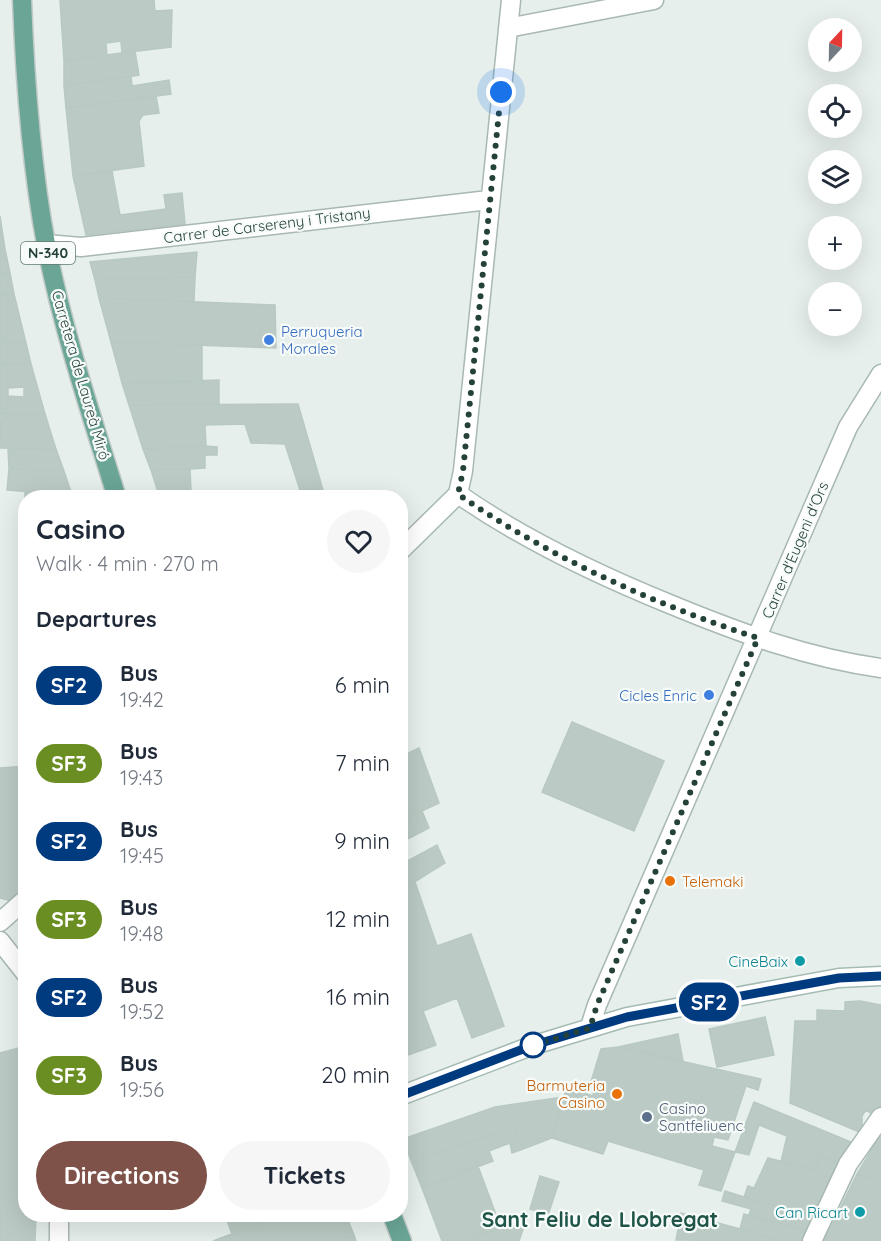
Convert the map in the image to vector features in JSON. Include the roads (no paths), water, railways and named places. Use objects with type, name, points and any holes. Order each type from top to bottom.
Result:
[{"type":"main road","name":"Carretera de Laureà Miró","points":[[22,0],[32,146],[46,244],[72,352],[115,490]]},
{"type":"main road","points":[[395,1222],[402,1241]]},
{"type":"street","points":[[408,543],[458,494],[463,471],[511,0]]},
{"type":"street","points":[[508,28],[654,0]]},
{"type":"street","name":"Carrer de Carsereny i Tristany","points":[[46,244],[81,247],[489,200]]},
{"type":"street","name":"Carrer d'Eugeni d'Ors","points":[[590,1028],[597,1005],[848,427],[881,374]]},
{"type":"street","points":[[458,494],[500,523],[615,582],[758,638],[803,652],[881,668]]},
{"type":"street","points":[[0,922],[18,906]]},
{"type":"street","points":[[0,941],[18,964]]},
{"type":"street","points":[[408,1092],[531,1046],[627,1017],[839,978],[881,976]]},
{"type":"street","points":[[812,1241],[848,1164],[881,1117]]},
{"type":"street","points":[[59,1222],[59,1241]]},
{"type":"place","name":"Perruqueria Morales","points":[[269,340]]},
{"type":"place","name":"Cicles Enric","points":[[709,695]]},
{"type":"place","name":"Telemaki","points":[[670,881]]},
{"type":"place","name":"CineBaix","points":[[800,961]]},
{"type":"place","name":"Barmuteria Casino","points":[[617,1094]]},
{"type":"place","name":"Casino Santfeliuenc","points":[[647,1117]]},
{"type":"place","name":"Can Ricart","points":[[860,1212]]},
{"type":"district","name":"Sant Feliu de Llobregat","points":[[600,1219]]}]
